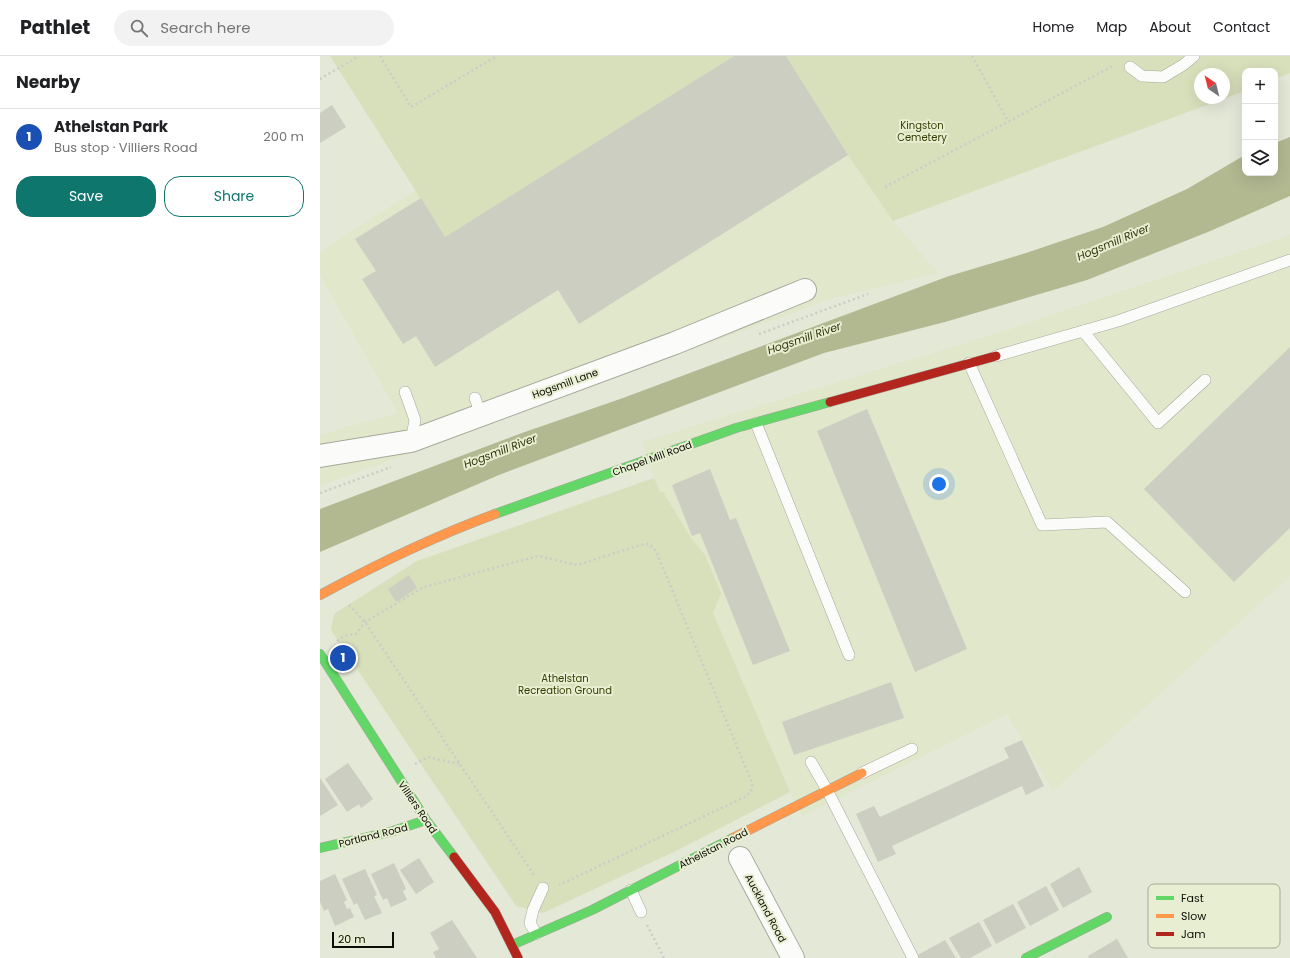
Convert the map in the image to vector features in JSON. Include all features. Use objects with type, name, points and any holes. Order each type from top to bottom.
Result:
[{"type":"street","name":"Hogsmill Lane","points":[[320,456],[411,441],[478,406],[675,343],[805,290]]},
{"type":"street","name":"Chapel Mill Road","points":[[320,595],[367,569],[454,529],[736,428],[996,356]]},
{"type":"street","name":"Villiers Road","points":[[320,654],[426,820],[495,912],[518,958]]},
{"type":"street","name":"Athelstan Road","points":[[512,945],[592,910],[862,773]]},
{"type":"street","name":"Portland Road","points":[[320,848],[390,832],[426,820]]},
{"type":"street","name":"Auckland Road","points":[[740,858],[793,958]]},
{"type":"street","points":[[1026,958],[1107,917]]},
{"type":"lane","points":[[1130,67],[1142,76],[1163,77],[1183,65],[1194,56]]},
{"type":"lane","points":[[996,356],[1118,321],[1290,260]]},
{"type":"lane","points":[[1082,331],[1158,422],[1205,380]]},
{"type":"lane","points":[[969,363],[1042,525],[1107,522],[1185,592]]},
{"type":"lane","points":[[405,392],[415,420],[411,441]]},
{"type":"lane","points":[[756,423],[850,655]]},
{"type":"lane","name":"Athelstan Road","points":[[862,773],[912,748]]},
{"type":"lane","points":[[811,762],[827,790],[913,958]]},
{"type":"lane","points":[[536,934],[530,923],[533,910],[543,888]]},
{"type":"lane","points":[[631,890],[641,912]]},
{"type":"path","points":[[320,78],[358,56]]},
{"type":"path","points":[[380,56],[411,107],[498,56]]},
{"type":"path","points":[[972,56],[1008,121]]},
{"type":"path","points":[[885,187],[1113,66],[1117,72]]},
{"type":"path","points":[[332,644],[344,636],[356,634],[365,622],[424,587],[538,556],[577,565],[640,545],[649,544],[656,551],[752,783],[752,789],[747,796],[555,887],[548,890],[543,888],[533,875],[461,763],[365,622],[349,605]]},
{"type":"path","points":[[398,775],[419,761],[428,757],[461,763]]},
{"type":"path","points":[[530,880],[533,875]]},
{"type":"path","points":[[641,912],[664,958]]},
{"type":"shaded area","points":[[734,56],[786,56],[848,155],[893,221],[938,273],[830,299],[320,486],[320,435],[398,413],[320,275],[320,252],[416,190],[445,237]]},
{"type":"shaded area","points":[[1290,235],[1290,576],[1053,791],[1007,714],[802,816],[790,792],[654,478],[642,442],[1008,330]]},
{"type":"green space","points":[[330,56],[734,56],[445,237]]},
{"type":"green space","name":"Kingston Cemetery","points":[[786,56],[1290,56],[1290,73],[1278,78],[1278,68],[1242,68],[1242,92],[1230,97],[1230,68],[1194,68],[1194,104],[1210,104],[893,221],[848,155]]},
{"type":"green space","name":"Athelstan Recreation Ground","points":[[654,478],[660,492],[663,492],[691,538],[705,555],[721,593],[713,613],[790,792],[680,849],[543,913],[516,906],[331,630],[334,614],[417,561]]},
{"type":"water","name":"Hogsmill River","points":[[1290,137],[1290,196],[1208,232],[1087,280],[945,322],[824,353],[499,475],[320,552],[320,509],[949,276],[1026,253],[1103,227],[1187,189],[1242,157],[1242,176],[1278,176],[1278,142]]},
{"type":"building","points":[[734,56],[786,56],[848,155],[579,324],[558,290],[435,367],[416,336],[403,344],[362,279],[376,271],[355,239],[421,198],[445,237]]},
{"type":"building","points":[[332,105],[346,127],[320,143],[320,113]]},
{"type":"building","points":[[1290,347],[1290,528],[1234,582],[1144,489]]},
{"type":"building","points":[[867,409],[967,649],[915,672],[817,431]]},
{"type":"building","points":[[710,469],[730,520],[736,518],[790,651],[753,665],[700,533],[692,536],[672,485]]},
{"type":"building","points":[[409,575],[417,588],[396,602],[388,589]]},
{"type":"building","points":[[891,682],[904,718],[794,755],[782,722]]},
{"type":"building","points":[[1022,740],[1044,786],[1026,795],[1022,786],[892,846],[896,854],[878,862],[856,814],[874,806],[880,817],[1009,758],[1004,748]]},
{"type":"building","points":[[348,763],[373,799],[361,808],[359,804],[347,812],[325,779]]},
{"type":"building","points":[[320,778],[338,805],[320,816]]},
{"type":"building","points":[[419,858],[434,882],[416,894],[400,870]]},
{"type":"building","points":[[394,863],[406,889],[403,891],[407,900],[391,907],[387,898],[383,900],[371,874]]},
{"type":"building","points":[[1079,867],[1092,892],[1063,908],[1050,884]]},
{"type":"building","points":[[365,869],[377,895],[374,896],[382,913],[365,920],[357,903],[354,905],[342,879]]},
{"type":"building","points":[[335,874],[347,900],[344,902],[347,909],[350,908],[354,917],[335,926],[328,909],[324,911],[320,902],[320,881]]},
{"type":"building","points":[[1046,886],[1059,910],[1030,926],[1017,902]]},
{"type":"building","points":[[1013,904],[1026,928],[996,944],[983,920]]},
{"type":"building","points":[[452,920],[477,958],[436,958],[433,952],[439,949],[430,933]]},
{"type":"building","points":[[979,922],[992,946],[970,958],[961,958],[949,938]]},
{"type":"building","points":[[1117,939],[1128,958],[1089,958],[1088,956]]},
{"type":"building","points":[[945,940],[956,958],[917,958],[916,956]]},
{"type":"traffic: fast","points":[[495,514],[736,428],[830,402]]},
{"type":"traffic: fast","points":[[320,654],[426,820],[454,857]]},
{"type":"traffic: fast","points":[[320,848],[390,832],[426,820]]},
{"type":"traffic: fast","points":[[512,945],[592,910],[733,838]]},
{"type":"traffic: fast","points":[[1026,958],[1107,917]]},
{"type":"traffic: slow","points":[[320,595],[406,551],[495,514]]},
{"type":"traffic: slow","points":[[733,838],[862,773]]},
{"type":"traffic: jam","points":[[830,402],[996,356]]},
{"type":"traffic: jam","points":[[454,857],[495,912],[518,958]]},
{"type":"place","name":"Athelstan Park","points":[[343,658]]}]
